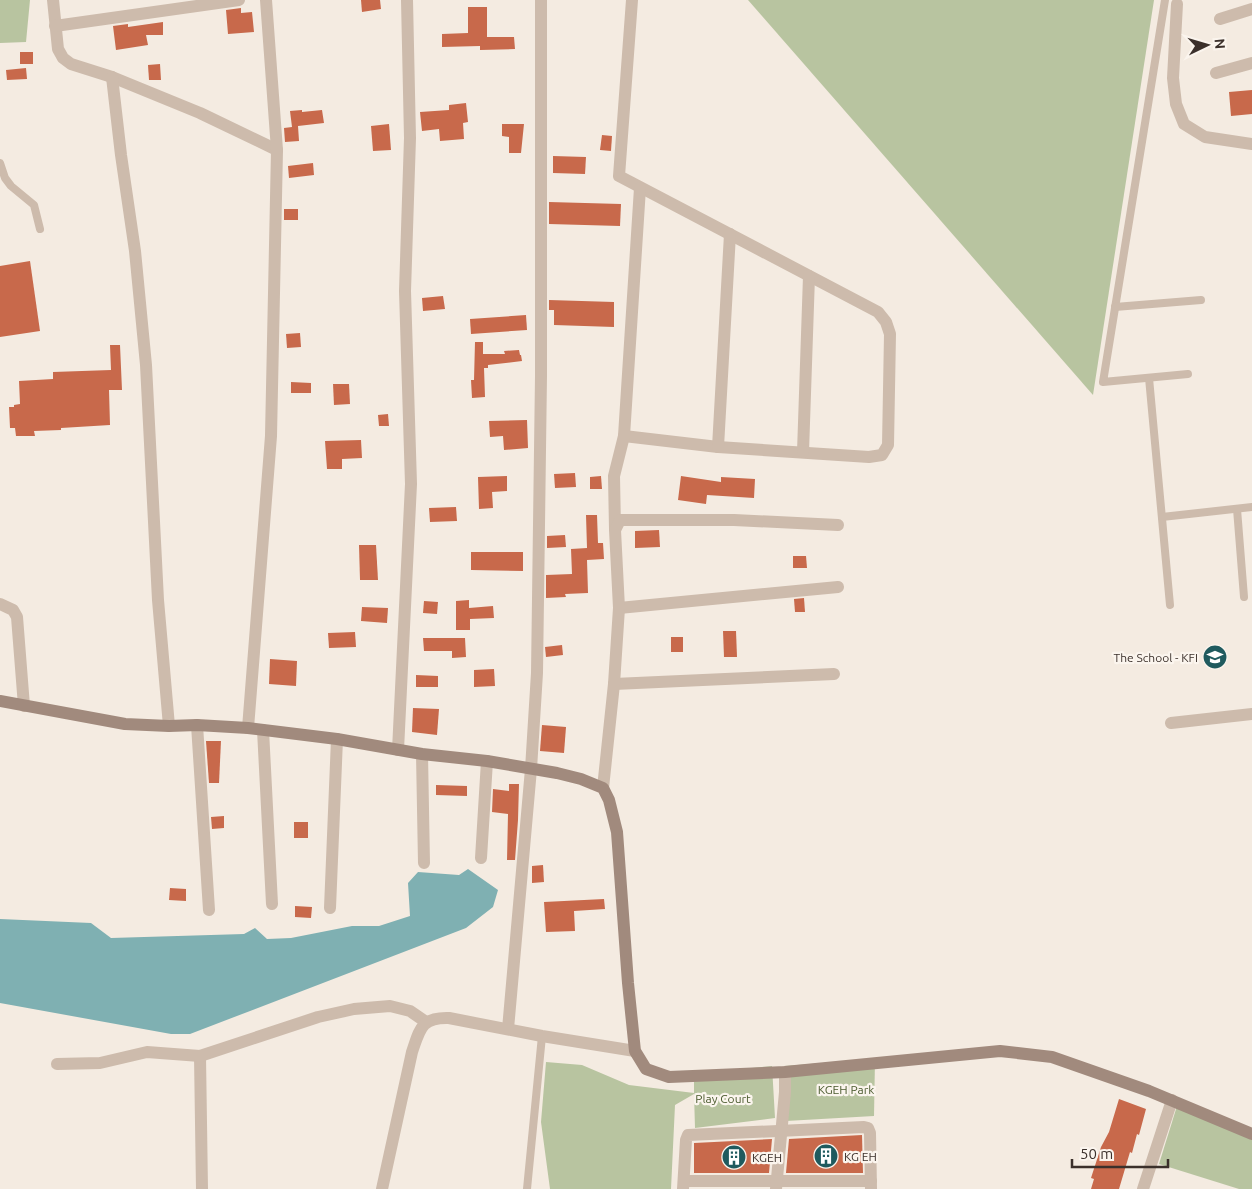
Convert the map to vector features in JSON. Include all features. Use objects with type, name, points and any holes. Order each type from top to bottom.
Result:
[{"type":"street","points":[[52,0],[58,49],[63,58],[71,64],[112,77],[200,113],[278,150]]},
{"type":"street","points":[[54,26],[240,0]]},
{"type":"street","points":[[248,728],[270,436],[278,150],[266,0]]},
{"type":"street","points":[[398,750],[411,484],[406,291],[410,138],[407,0]]},
{"type":"street","points":[[508,1029],[531,769],[537,673],[541,366],[541,0]]},
{"type":"street","points":[[624,436],[718,447],[869,457],[882,454],[888,445],[890,334],[886,322],[878,312],[619,176],[632,0]]},
{"type":"street","points":[[1178,4],[1173,78],[1176,104],[1184,124],[1206,137],[1252,144]]},
{"type":"street","points":[[1220,19],[1252,9]]},
{"type":"street","points":[[1216,73],[1252,62]]},
{"type":"street","points":[[112,77],[135,251],[146,365],[158,591],[169,726]]},
{"type":"street","points":[[640,188],[624,436],[614,476],[619,608],[614,684],[603,788],[609,800],[617,832],[635,1051],[646,1069],[669,1077],[785,1072],[1000,1051],[1052,1057],[1149,1091],[1252,1134]]},
{"type":"street","points":[[718,447],[730,234]]},
{"type":"street","points":[[803,452],[809,276]]},
{"type":"street","points":[[615,530],[620,520],[630,519],[734,520],[838,525]]},
{"type":"street","points":[[619,608],[838,587]]},
{"type":"street","points":[[0,604],[13,610],[17,617],[24,706]]},
{"type":"street","points":[[614,684],[834,674]]},
{"type":"street","points":[[0,701],[125,724],[248,728],[337,739],[422,754],[487,761],[557,772],[603,788]]},
{"type":"street","points":[[1171,723],[1252,714]]},
{"type":"street","points":[[197,725],[209,910]]},
{"type":"street","points":[[263,730],[272,904]]},
{"type":"street","points":[[330,908],[337,739]]},
{"type":"street","points":[[422,754],[424,862]]},
{"type":"street","points":[[481,858],[487,761]]},
{"type":"street","points":[[56,1064],[100,1063],[147,1052],[200,1056],[318,1016],[354,1009],[390,1006],[410,1010],[426,1022]]},
{"type":"street","points":[[382,1189],[412,1052],[418,1034],[426,1022],[436,1018],[449,1018],[635,1051]]},
{"type":"street","points":[[200,1056],[202,1189]]},
{"type":"street","points":[[776,1185],[785,1092],[785,1072]]},
{"type":"street","points":[[1146,1188],[1172,1100]]},
{"type":"street","points":[[868,1128],[870,1133],[871,1185],[683,1185],[688,1135],[780,1130],[868,1128]]},
{"type":"lane","points":[[1165,0],[1103,382],[1188,374]]},
{"type":"lane","points":[[0,163],[5,178],[11,186],[34,205],[40,229]]},
{"type":"lane","points":[[1115,306],[1201,300]]},
{"type":"lane","points":[[1149,378],[1170,605]]},
{"type":"lane","points":[[1162,517],[1252,508]]},
{"type":"lane","points":[[1237,509],[1244,597]]},
{"type":"lane","points":[[527,1189],[542,1036]]},
{"type":"green space","points":[[0,0],[30,0],[26,42],[0,43]]},
{"type":"green space","points":[[748,0],[1154,0],[1093,395]]},
{"type":"green space","name":"KGEH Park","points":[[875,1059],[874,1116],[786,1121],[784,1066]]},
{"type":"green space","name":"Play Court","points":[[546,1062],[582,1065],[629,1085],[694,1093],[694,1074],[772,1066],[775,1118],[695,1128],[694,1094],[675,1105],[671,1189],[550,1189],[541,1122]]},
{"type":"green space","points":[[1177,1106],[1252,1138],[1252,1189],[1239,1189],[1159,1164]]},
{"type":"water","points":[[468,869],[498,890],[493,907],[466,928],[190,1034],[171,1034],[0,1003],[0,919],[91,923],[111,938],[244,934],[255,928],[267,939],[291,938],[352,926],[379,926],[410,916],[408,883],[418,872],[459,875]]},
{"type":"building","points":[[361,0],[380,0],[381,9],[362,12]]},
{"type":"building","points":[[468,7],[487,7],[487,37],[514,37],[515,49],[480,50],[480,46],[442,47],[442,34],[468,33]]},
{"type":"building","points":[[241,8],[241,13],[252,12],[254,32],[228,34],[226,10]]},
{"type":"building","points":[[163,22],[163,35],[146,35],[148,45],[116,50],[113,26],[128,24],[128,27]]},
{"type":"building","points":[[20,52],[33,52],[33,64],[20,64]]},
{"type":"building","points":[[160,64],[161,80],[149,80],[148,65]]},
{"type":"building","points":[[26,68],[27,79],[7,80],[6,70]]},
{"type":"building","points":[[1252,90],[1252,114],[1231,116],[1229,92]]},
{"type":"building","points":[[466,103],[468,122],[463,123],[464,139],[440,141],[439,129],[422,131],[420,112],[449,110],[449,105]]},
{"type":"building","points":[[302,110],[302,112],[322,110],[324,123],[298,126],[299,141],[285,142],[284,128],[292,127],[290,111]]},
{"type":"building","points":[[389,124],[391,150],[373,151],[371,126]]},
{"type":"building","points":[[502,124],[524,124],[521,153],[509,153],[509,137],[502,136]]},
{"type":"building","points":[[602,135],[612,136],[611,151],[600,150]]},
{"type":"building","points":[[553,156],[586,157],[585,174],[553,173]]},
{"type":"building","points":[[313,163],[314,175],[289,178],[288,166]]},
{"type":"building","points":[[549,202],[621,204],[620,226],[549,224]]},
{"type":"building","points":[[284,209],[298,209],[298,220],[284,220]]},
{"type":"building","points":[[30,261],[40,331],[0,337],[0,266]]},
{"type":"building","points":[[443,296],[445,309],[423,311],[422,298]]},
{"type":"building","points":[[549,300],[614,302],[614,327],[554,325],[554,310],[549,310]]},
{"type":"building","points":[[526,315],[527,330],[471,334],[470,319]]},
{"type":"building","points":[[300,333],[301,347],[287,348],[286,334]]},
{"type":"building","points":[[475,342],[483,342],[483,354],[505,354],[504,351],[519,350],[522,361],[488,365],[488,368],[484,368],[485,397],[472,398],[471,380],[474,380]]},
{"type":"building","points":[[110,345],[120,345],[122,390],[109,390],[110,425],[34,431],[35,436],[16,436],[15,428],[10,428],[9,407],[20,404],[19,381],[53,379],[53,372],[111,370]]},
{"type":"building","points":[[291,382],[311,383],[311,393],[291,393]]},
{"type":"building","points":[[333,384],[349,384],[350,404],[334,405]]},
{"type":"building","points":[[388,414],[389,426],[379,426],[378,415]]},
{"type":"building","points":[[527,420],[528,448],[504,450],[503,436],[490,437],[489,421]]},
{"type":"building","points":[[361,440],[362,458],[342,459],[342,469],[327,469],[325,441]]},
{"type":"building","points":[[575,473],[576,487],[555,488],[554,474]]},
{"type":"building","points":[[507,476],[507,491],[492,492],[493,508],[479,509],[478,477]]},
{"type":"building","points":[[601,476],[602,489],[590,489],[590,477]]},
{"type":"building","points":[[681,476],[721,482],[721,477],[755,479],[754,498],[707,495],[706,504],[678,500]]},
{"type":"building","points":[[456,507],[457,521],[430,522],[429,508]]},
{"type":"building","points":[[586,515],[597,515],[598,543],[603,543],[604,559],[587,560],[588,593],[565,594],[566,597],[546,598],[546,575],[572,574],[571,549],[587,548]]},
{"type":"building","points":[[659,530],[660,547],[635,548],[635,531]]},
{"type":"building","points":[[565,535],[566,547],[547,548],[547,536]]},
{"type":"building","points":[[359,545],[376,545],[378,580],[360,580]]},
{"type":"building","points":[[471,552],[523,552],[523,571],[471,570]]},
{"type":"building","points":[[793,556],[806,556],[807,568],[793,568]]},
{"type":"building","points":[[804,598],[805,612],[795,612],[794,599]]},
{"type":"building","points":[[469,600],[469,608],[493,606],[494,618],[470,619],[470,630],[456,630],[456,601]]},
{"type":"building","points":[[424,601],[438,602],[437,614],[423,613]]},
{"type":"building","points":[[362,607],[388,608],[387,623],[361,621]]},
{"type":"building","points":[[723,631],[736,631],[737,657],[724,657]]},
{"type":"building","points":[[355,632],[356,647],[329,648],[328,633]]},
{"type":"building","points":[[671,637],[683,637],[683,652],[671,652]]},
{"type":"building","points":[[423,638],[465,638],[466,657],[452,658],[452,651],[424,651]]},
{"type":"building","points":[[562,645],[563,655],[546,657],[545,647]]},
{"type":"building","points":[[270,659],[297,661],[296,686],[269,684]]},
{"type":"building","points":[[494,669],[495,686],[474,687],[474,670]]},
{"type":"building","points":[[416,675],[438,676],[438,687],[416,687]]},
{"type":"building","points":[[413,708],[439,709],[437,735],[412,732]]},
{"type":"building","points":[[542,725],[566,727],[564,753],[540,751]]},
{"type":"building","points":[[206,741],[221,741],[219,783],[209,783]]},
{"type":"building","points":[[509,784],[519,784],[515,860],[507,860],[508,814],[492,812],[493,789],[509,791]]},
{"type":"building","points":[[436,785],[467,786],[467,796],[436,795]]},
{"type":"building","points":[[224,816],[224,828],[212,829],[211,817]]},
{"type":"building","points":[[294,822],[308,822],[308,838],[294,838]]},
{"type":"building","points":[[543,865],[544,882],[532,883],[532,866]]},
{"type":"building","points":[[170,888],[186,889],[186,901],[169,900]]},
{"type":"building","points":[[604,899],[605,909],[574,911],[575,931],[546,932],[544,902]]},
{"type":"building","points":[[295,906],[312,907],[311,918],[295,917]]},
{"type":"building","points":[[1119,1099],[1146,1109],[1139,1135],[1137,1134],[1132,1153],[1130,1152],[1119,1189],[1091,1189],[1094,1179],[1091,1178],[1101,1147],[1109,1132]]},
{"type":"building","name":"KG EH","points":[[862,1135],[863,1173],[786,1173],[789,1139]]},
{"type":"building","name":"KGEH","points":[[772,1139],[769,1173],[694,1173],[694,1143]]},
{"type":"place","name":"The School - KFI","points":[[1215,657]]},
{"type":"place","name":"KG EH","points":[[826,1156]]},
{"type":"place","name":"KGEH","points":[[734,1157]]}]
